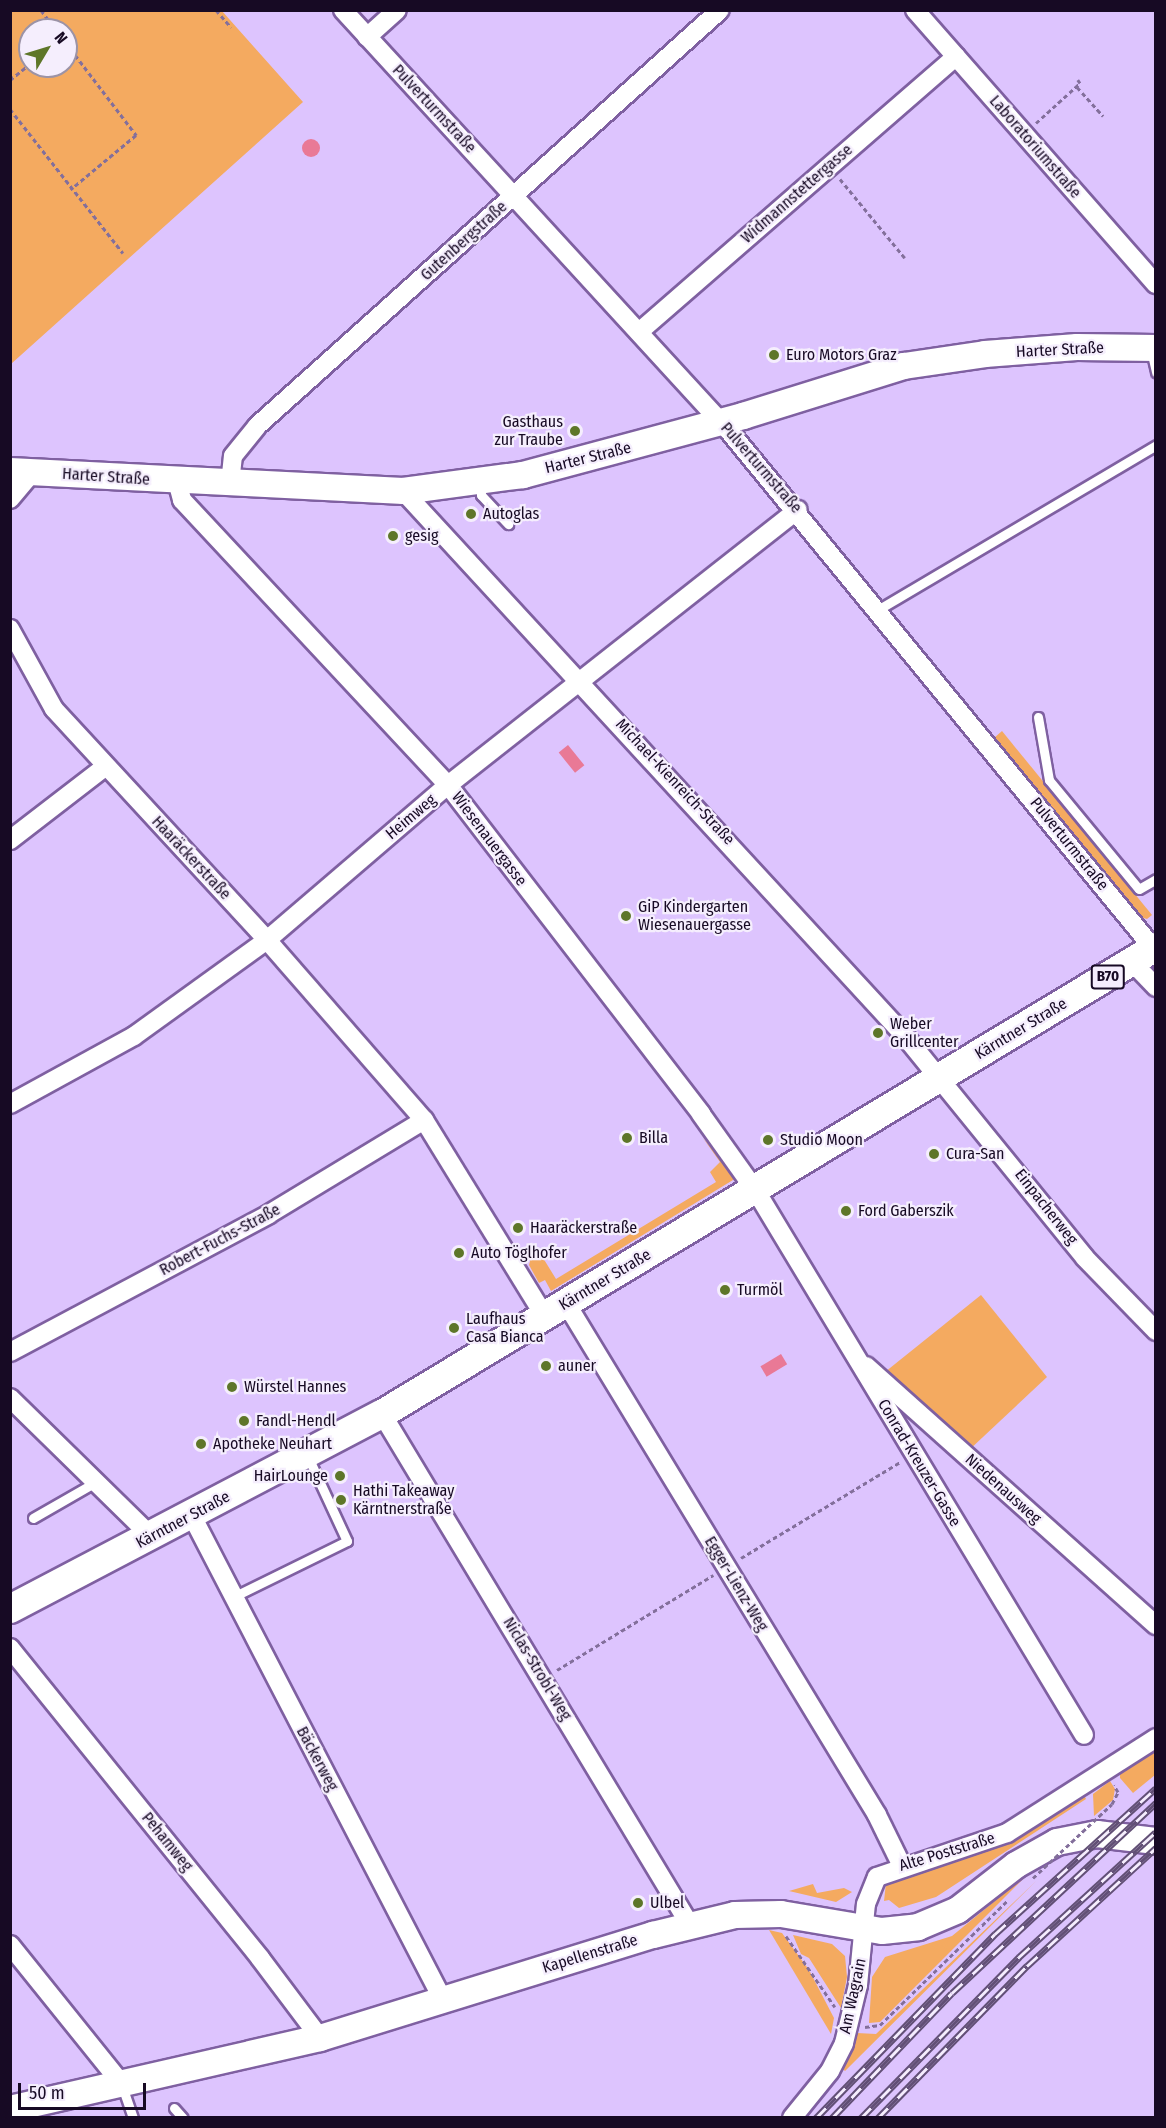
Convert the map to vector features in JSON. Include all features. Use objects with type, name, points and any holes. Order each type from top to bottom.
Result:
[{"type":"main road","name":"Harter Straße","points":[[22,472],[177,482],[403,491],[523,475],[721,421],[904,366],[985,354],[1077,347],[1154,356]]},
{"type":"main road","name":"Kärntner Straße","points":[[10,1609],[152,1537],[382,1414],[756,1191],[1147,952]]},
{"type":"main road","name":"Kapellenstraße","points":[[10,2109],[320,2038],[444,2002],[554,1964],[690,1925],[745,1914],[769,1914],[864,1930],[904,1930],[945,1918],[1025,1859],[1065,1840],[1112,1834],[1155,1841]]},
{"type":"street","name":"Pulverturmstraße","points":[[343,10],[721,421],[798,510],[879,609],[1147,952],[1155,987]]},
{"type":"street","points":[[367,37],[397,10]]},
{"type":"street","name":"Gutenbergstraße","points":[[230,484],[232,456],[258,426],[720,10]]},
{"type":"street","name":"Laboratoriumstraße","points":[[915,10],[1155,284]]},
{"type":"street","name":"Widmannstettergasse","points":[[639,332],[956,56]]},
{"type":"street","points":[[10,499],[22,472]]},
{"type":"street","name":"Wiesenauergasse","points":[[177,482],[182,500],[448,785],[756,1191]]},
{"type":"street","name":"Michael-Kienreich-Straße","points":[[403,491],[581,680],[942,1077]]},
{"type":"street","name":"Heimweg","points":[[10,1104],[134,1036],[267,940],[448,785],[798,510]]},
{"type":"street","name":"Haaräckerstraße","points":[[10,629],[54,710],[267,940],[424,1120],[555,1310]]},
{"type":"street","points":[[10,840],[106,766]]},
{"type":"street","name":"Einpacherweg","points":[[942,1077],[1085,1258],[1155,1332]]},
{"type":"street","name":"Robert-Fuchs-Straße","points":[[10,1352],[269,1214],[424,1120]]},
{"type":"street","name":"Conrad-Kreuzer-Gasse","points":[[756,1191],[1084,1735]]},
{"type":"street","name":"Egger-Lienz-Weg","points":[[555,1310],[726,1567],[888,1833],[902,1866]]},
{"type":"street","name":"Niedenausweg","points":[[851,1352],[1155,1625]]},
{"type":"street","points":[[10,1398],[94,1483],[152,1537]]},
{"type":"street","name":"Niclas-Strobl-Weg","points":[[382,1414],[690,1925]]},
{"type":"street","name":"Bäckerweg","points":[[192,1516],[444,2002]]},
{"type":"street","name":"Pehamweg","points":[[10,1648],[260,1958],[320,2038]]},
{"type":"street","name":"Alte Poststraße","points":[[864,1930],[866,1904],[874,1880],[902,1866],[979,1844],[1021,1826],[1155,1738]]},
{"type":"street","name":"Am Wagrain","points":[[792,2118],[830,2071],[851,2021],[864,1930]]},
{"type":"street","points":[[10,1946],[121,2083]]},
{"type":"lane","points":[[879,609],[1155,445]]},
{"type":"lane","points":[[480,481],[481,495],[508,524]]},
{"type":"lane","points":[[1038,717],[1048,780],[1139,889],[1155,879]]},
{"type":"lane","points":[[233,1597],[347,1541],[307,1455]]},
{"type":"lane","points":[[33,1518],[94,1483]]},
{"type":"lane","points":[[121,2083],[133,2118]]},
{"type":"lane","points":[[174,2108],[183,2118]]},
{"type":"path","points":[[216,10],[231,27]]},
{"type":"path","points":[[71,189],[136,135],[78,59]]},
{"type":"path","points":[[1024,134],[1077,87],[1078,80]]},
{"type":"path","points":[[1077,87],[1103,116]]},
{"type":"path","points":[[10,109],[123,253]]},
{"type":"path","points":[[829,166],[905,258]]},
{"type":"path","points":[[542,1678],[914,1454]]},
{"type":"path","points":[[1024,1885],[1112,1804],[1118,1792],[1111,1779]]},
{"type":"path","points":[[769,1914],[829,2000],[851,2021],[861,2027],[880,2025],[1014,1894]]},
{"type":"shaded area","points":[[11,10],[222,11],[303,102],[11,364]]},
{"type":"shaded area","points":[[311,139],[317,142],[320,148],[317,154],[311,157],[305,154],[302,148],[305,142]]},
{"type":"shaded area","points":[[1002,731],[1152,915],[1147,919],[1140,917],[994,738]]},
{"type":"shaded area","points":[[568,745],[584,765],[575,773],[559,753]]},
{"type":"shaded area","points":[[703,1138],[734,1175],[733,1180],[551,1291],[545,1280],[539,1283],[529,1265],[531,1258],[540,1253],[556,1279],[716,1182],[710,1172],[720,1162]]},
{"type":"shaded area","points":[[981,1295],[1047,1377],[968,1451],[885,1372]]},
{"type":"shaded area","points":[[781,1354],[787,1364],[767,1377],[760,1366]]},
{"type":"shaded area","points":[[1155,1746],[1155,1775],[1133,1793],[1120,1778],[1120,1772]]},
{"type":"shaded area","points":[[1110,1781],[1115,1789],[1113,1800],[1094,1816],[1093,1794]]},
{"type":"shaded area","points":[[1084,1795],[1086,1799],[936,1897],[899,1908],[889,1900],[884,1901],[886,1883],[1022,1834]]},
{"type":"shaded area","points":[[1029,1873],[880,2022],[869,2023],[872,1977],[885,1957],[952,1936]]},
{"type":"shaded area","points":[[1036,1881],[845,2071],[842,2068],[857,2033],[876,2034]]},
{"type":"shaded area","points":[[813,1884],[817,1893],[844,1888],[852,1892],[836,1902],[789,1891]]},
{"type":"shaded area","points":[[769,1930],[782,1933],[809,1970],[834,2018],[831,2034]]},
{"type":"shaded area","points":[[793,1935],[832,1944],[845,1956],[847,1977],[841,2008],[809,1958],[801,1954]]},
{"type":"railway","points":[[816,2118],[995,1934],[1156,1788]]},
{"type":"railway","points":[[832,2118],[952,1993],[1156,1803]]},
{"type":"railway","points":[[861,2118],[1019,1957],[1156,1832]]},
{"type":"railway","points":[[878,2118],[1027,1966],[1156,1848]]},
{"type":"place","name":"Euro Motors Graz","points":[[774,355]]},
{"type":"place","name":"Gasthaus zur Traube","points":[[575,431]]},
{"type":"place","name":"Autoglas","points":[[471,514]]},
{"type":"place","name":"gesig","points":[[393,536]]},
{"type":"place","name":"GiP Kindergarten Wiesenauergasse","points":[[626,916]]},
{"type":"place","name":"Weber Grillcenter","points":[[878,1033]]},
{"type":"place","name":"Billa","points":[[627,1138]]},
{"type":"place","name":"Studio Moon","points":[[768,1140]]},
{"type":"place","name":"Cura-San","points":[[934,1154]]},
{"type":"place","name":"Ford Gaberszik","points":[[846,1211]]},
{"type":"place","name":"Haaräckerstraße","points":[[518,1228]]},
{"type":"place","name":"Auto Töglhofer","points":[[459,1253]]},
{"type":"place","name":"Turmöl","points":[[725,1290]]},
{"type":"place","name":"Laufhaus Casa Bianca","points":[[454,1328]]},
{"type":"place","name":"auner","points":[[546,1366]]},
{"type":"place","name":"Würstel Hannes","points":[[232,1387]]},
{"type":"place","name":"Fandl-Hendl","points":[[244,1421]]},
{"type":"place","name":"Apotheke Neuhart","points":[[201,1444]]},
{"type":"place","name":"HairLounge","points":[[340,1476]]},
{"type":"place","name":"Hathi Takeaway Kärntnerstraße","points":[[341,1500]]},
{"type":"place","name":"Ulbel","points":[[638,1903]]}]
